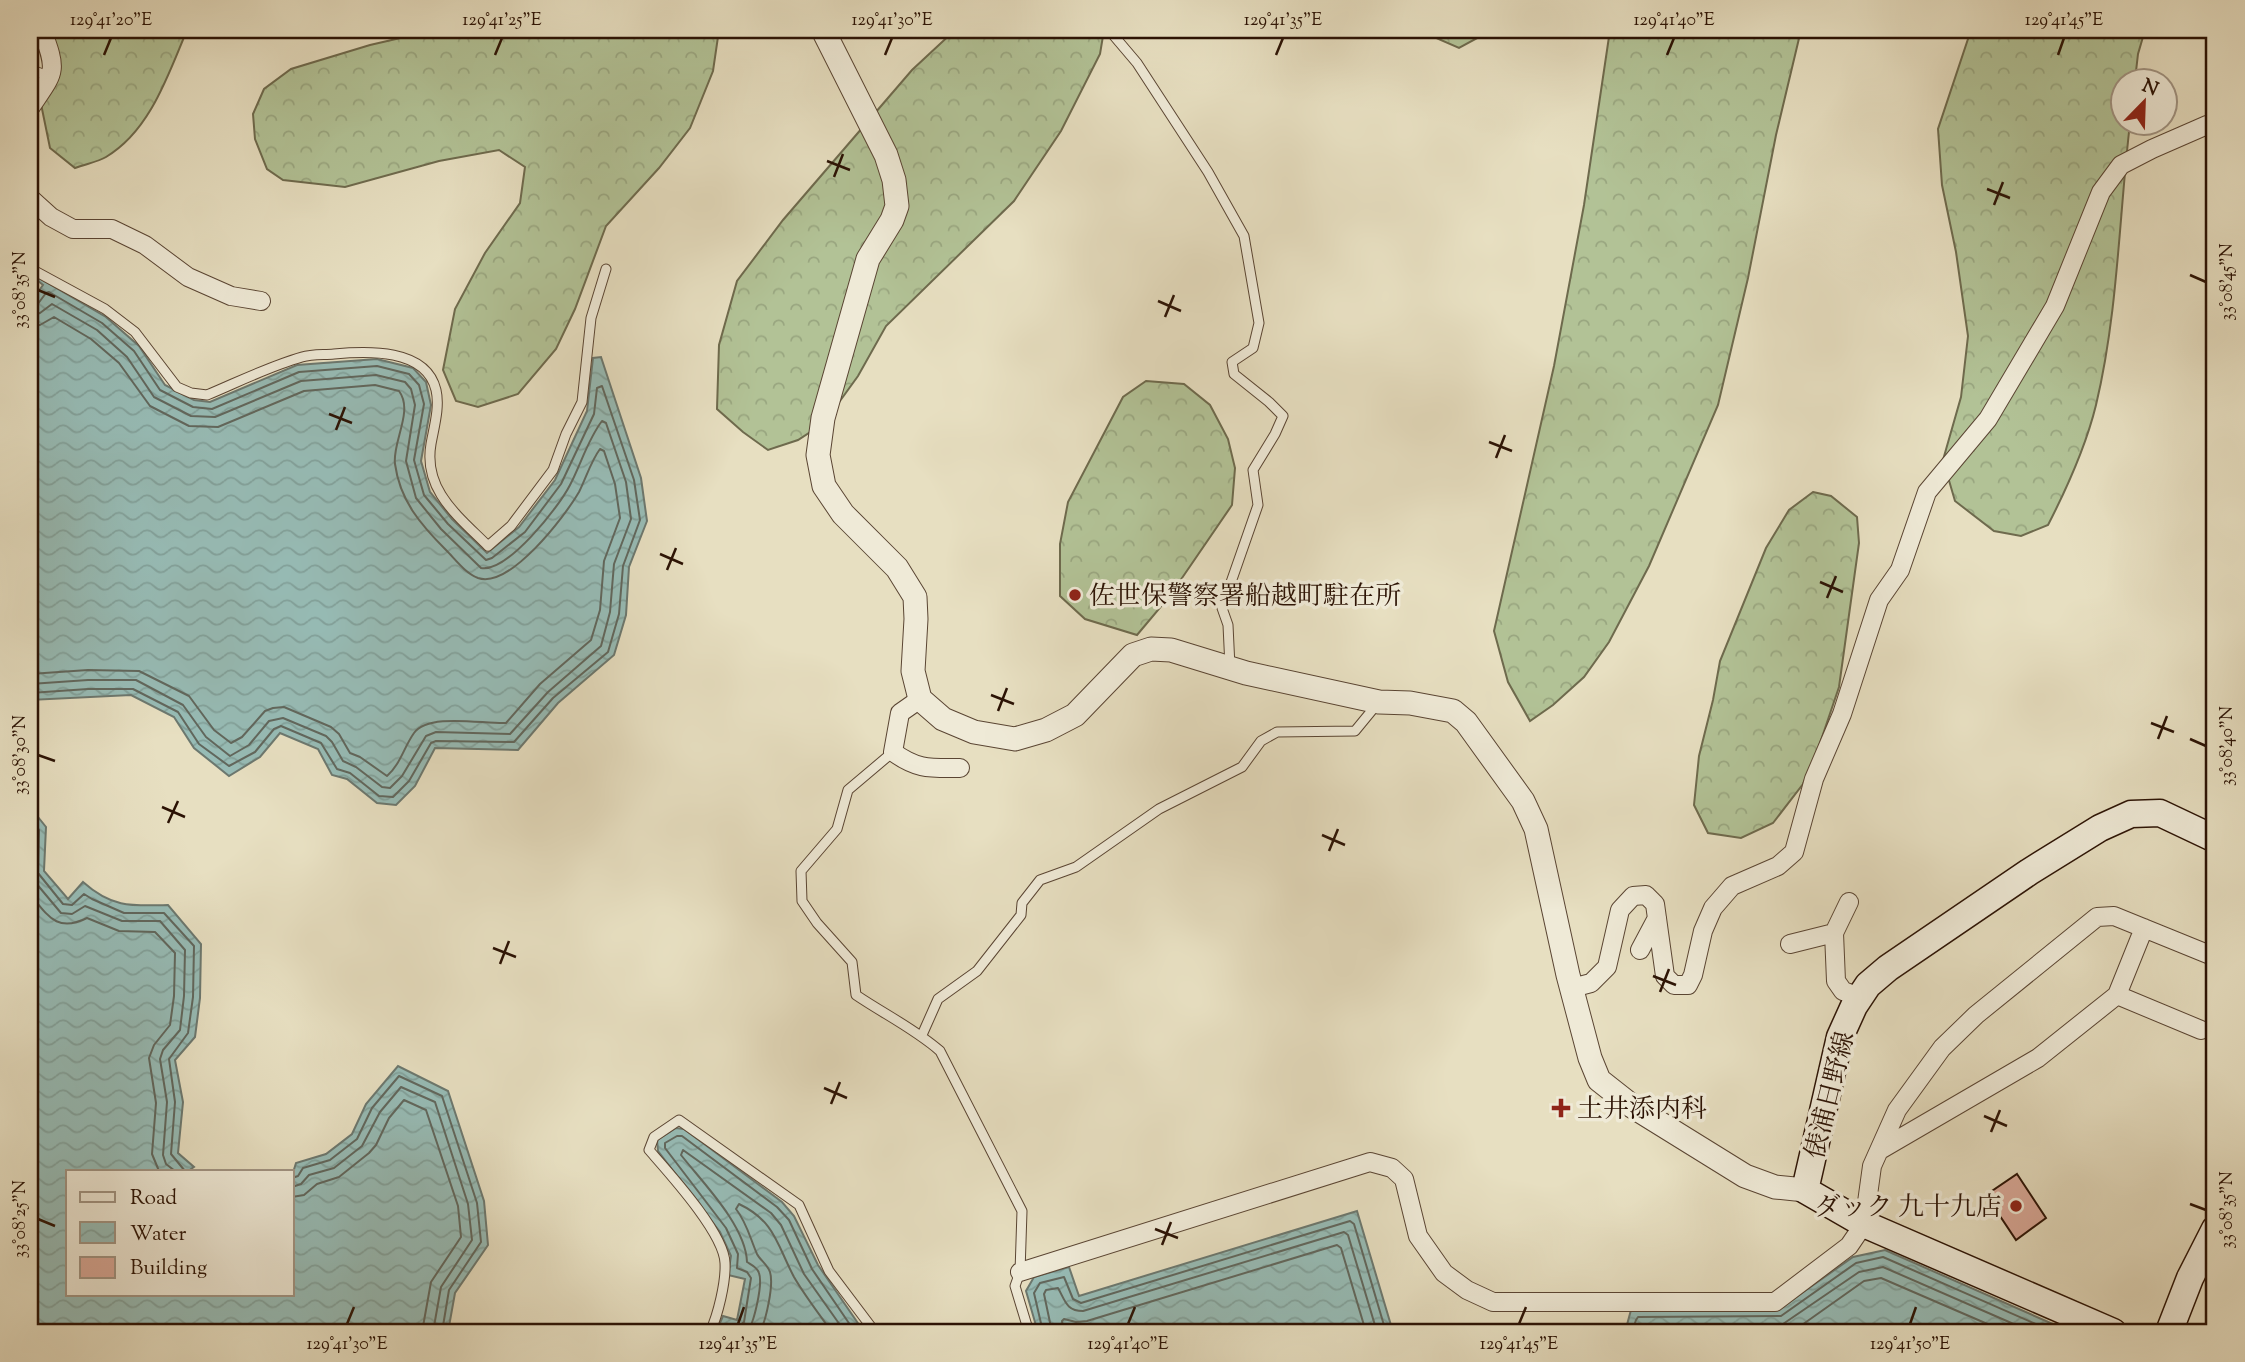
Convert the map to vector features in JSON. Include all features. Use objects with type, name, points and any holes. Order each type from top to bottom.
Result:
[{"type":"main road","name":"俵浦日野線","points":[[2113,1332],[1864,1224],[1805,1190],[1840,1037],[1854,1006],[1868,985],[2029,872],[2100,828],[2131,814],[2160,813],[2215,839]]},
{"type":"main road","points":[[2169,1332],[2190,1278],[2215,1229]]},
{"type":"street","points":[[30,108],[50,77],[53,61],[42,30]]},
{"type":"street","points":[[823,30],[886,155],[894,180],[897,206],[892,220],[868,259],[823,418],[818,455],[824,486],[830,496],[843,514],[897,568],[915,597],[913,671],[920,699],[943,719],[974,732],[1015,739],[1046,730],[1075,715],[1133,655],[1151,649],[1171,650],[1245,673],[1379,702],[1429,705],[1453,711],[1466,722],[1523,801],[1536,829],[1572,988],[1590,1058],[1599,1080],[1632,1106],[1745,1176],[1775,1187],[1805,1190]]},
{"type":"street","points":[[1572,988],[1591,983],[1607,967],[1620,909],[1633,896],[1646,895],[1655,904],[1665,976],[1674,985],[1688,985],[1713,908],[1732,886],[1778,866],[1794,852],[1814,779],[1842,714],[1879,600],[1900,570],[1927,492],[1989,419],[2055,306],[2101,192],[2121,165],[2215,123]]},
{"type":"street","points":[[30,198],[51,217],[73,229],[112,229],[145,244],[188,277],[230,296],[261,301]]},
{"type":"street","points":[[920,699],[900,713],[892,752],[905,761],[924,768],[960,768]]},
{"type":"street","points":[[1849,902],[1834,933],[1836,981],[1843,991],[1860,997]]},
{"type":"street","points":[[1020,1272],[1370,1162],[1392,1168],[1404,1179],[1418,1236],[1444,1273],[1467,1290],[1493,1302],[1775,1302],[1849,1246],[1864,1224],[1870,1199],[1872,1166],[1897,1110],[1942,1048],[1976,1015],[2097,917],[2114,916],[2215,957]]},
{"type":"street","points":[[1640,950],[1657,918]]},
{"type":"street","points":[[1880,1150],[2038,1058],[2117,995],[2144,928]]},
{"type":"street","points":[[1790,944],[1834,933]]},
{"type":"street","points":[[2117,995],[2201,1030]]},
{"type":"lane","points":[[1109,30],[1137,63],[1208,172],[1244,236],[1259,323],[1253,348],[1232,362],[1234,374],[1283,416],[1253,470],[1258,505],[1222,608],[1228,625],[1230,667]]},
{"type":"lane","points":[[30,69],[50,77]]},
{"type":"lane","points":[[30,264],[35,271],[105,309],[135,332],[177,387],[191,393],[207,395],[304,356],[364,352],[403,357],[425,370],[436,390],[436,415],[429,458],[432,480],[451,510],[488,546],[511,526],[553,470],[566,434],[582,402],[591,318],[606,269]]},
{"type":"lane","points":[[922,1035],[938,999],[977,971],[1021,915],[1022,903],[1040,880],[1076,867],[1159,809],[1242,767],[1261,741],[1277,732],[1355,730],[1379,702]]},
{"type":"lane","points":[[892,752],[848,790],[837,829],[801,871],[802,901],[817,923],[852,962],[856,995],[922,1035],[940,1051],[1022,1211],[1020,1272],[1014,1286],[1027,1332]]},
{"type":"lane","points":[[710,1332],[718,1315],[725,1262],[721,1247],[693,1201],[649,1150],[654,1137],[679,1120],[799,1205],[829,1271],[875,1332]]},
{"type":"green space","points":[[55,30],[187,30],[156,101],[135,133],[106,157],[75,168],[50,148],[41,104]]},
{"type":"green space","points":[[435,30],[719,30],[713,71],[690,128],[659,168],[606,226],[575,309],[556,349],[518,394],[478,407],[456,401],[443,370],[455,309],[485,253],[520,203],[525,167],[499,150],[439,161],[345,187],[283,180],[267,169],[255,139],[253,114],[264,89],[291,69],[370,45]]},
{"type":"green space","points":[[955,30],[1104,30],[1100,54],[1061,131],[1014,201],[886,326],[858,376],[824,423],[798,440],[768,450],[717,409],[719,345],[737,281],[783,220],[912,70]]},
{"type":"green space","points":[[1418,30],[1492,30],[1459,48]]},
{"type":"green space","points":[[1610,30],[1801,30],[1718,405],[1649,566],[1609,642],[1584,677],[1553,705],[1530,721],[1508,682],[1494,631],[1554,366],[1584,205]]},
{"type":"green space","points":[[1971,30],[2145,30],[2137,66],[2108,66],[2108,136],[2129,136],[2114,300],[2096,405],[2075,466],[2048,525],[2021,536],[1994,531],[1955,501],[1943,460],[1961,397],[1968,336],[1956,252],[1942,185],[1938,129]]},
{"type":"green space","points":[[1146,381],[1184,384],[1210,405],[1228,439],[1235,468],[1232,505],[1169,597],[1137,635],[1085,619],[1060,596],[1060,544],[1068,502],[1123,397]]},
{"type":"green space","points":[[1813,492],[1831,496],[1857,517],[1859,543],[1839,687],[1803,784],[1773,823],[1741,838],[1708,833],[1694,805],[1699,756],[1720,661],[1766,548],[1789,510]]},
{"type":"water","points":[[39,278],[106,317],[139,346],[165,385],[194,400],[210,402],[297,365],[377,359],[413,368],[426,382],[431,405],[421,461],[430,492],[452,519],[487,553],[519,527],[555,480],[587,411],[593,358],[601,357],[641,478],[647,521],[629,567],[626,615],[614,655],[558,703],[518,750],[435,748],[415,786],[396,805],[377,803],[347,779],[332,775],[318,749],[280,733],[260,757],[229,776],[194,748],[174,717],[131,695],[30,700],[30,303],[43,285],[37,280]]},
{"type":"water","points":[[30,807],[46,827],[44,871],[68,899],[83,882],[103,897],[123,904],[168,905],[201,944],[200,998],[195,1037],[175,1060],[183,1102],[178,1153],[194,1167],[190,1170],[66,1170],[66,1296],[294,1296],[296,1163],[326,1154],[352,1134],[366,1104],[398,1066],[448,1091],[484,1201],[488,1245],[455,1293],[448,1332],[30,1332]]},
{"type":"water","points":[[676,1128],[684,1129],[782,1202],[794,1216],[818,1265],[864,1332],[716,1332],[723,1316],[737,1320],[745,1279],[728,1275],[731,1256],[720,1232],[658,1151],[657,1140]]},
{"type":"water","points":[[1357,1211],[1393,1332],[1035,1332],[1037,1329],[1026,1291],[1034,1277],[1069,1267],[1079,1296]]},
{"type":"water","points":[[1885,1250],[2071,1332],[1625,1332],[1631,1310],[1779,1309],[1853,1257]]},
{"type":"building","name":"ダック 九十九店","points":[[2017,1174],[2046,1218],[2016,1240],[1986,1195]]},
{"type":"place","name":"佐世保警察署船越町駐在所","points":[[1075,595]]},
{"type":"place","name":"土井添内科","points":[[1561,1108]]},
{"type":"place","name":"ダック 九十九店","points":[[2016,1206]]}]
